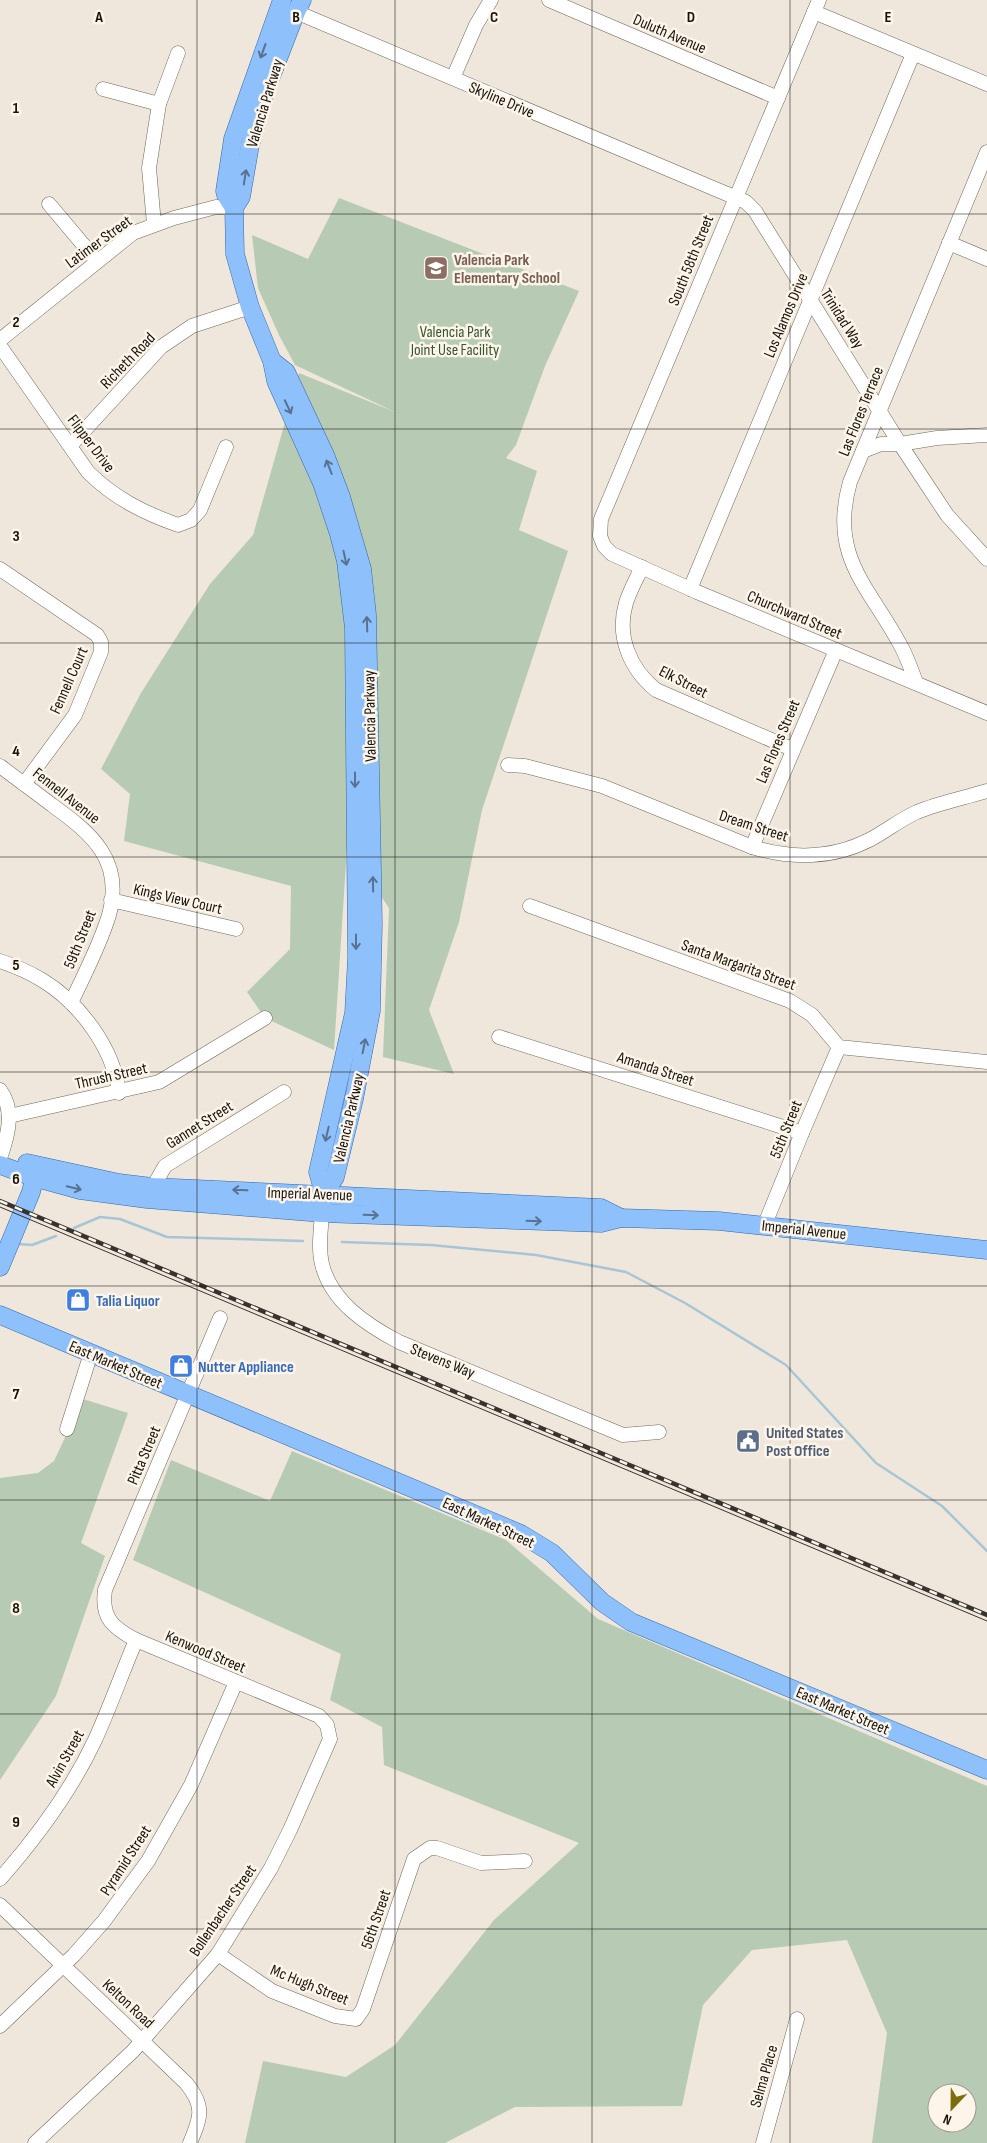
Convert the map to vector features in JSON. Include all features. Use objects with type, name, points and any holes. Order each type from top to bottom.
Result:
[{"type":"main road","name":"Valencia Parkway","points":[[286,3],[233,139],[225,191],[234,208],[235,254],[250,307],[272,361],[286,372],[325,455],[341,497],[362,569],[367,615],[373,924],[371,1011],[354,1099],[334,1177],[324,1193]]},
{"type":"main road","name":"Imperial Avenue","points":[[0,1158],[35,1172],[119,1183],[149,1193],[322,1213],[601,1223],[621,1218],[719,1221],[765,1224],[987,1250]]},
{"type":"main road","points":[[0,1267],[31,1192],[35,1172]]},
{"type":"main road","name":"Imperial Avenue","points":[[149,1193],[324,1193],[601,1208],[621,1218]]},
{"type":"main road","name":"Stevens Way","points":[[322,1213],[324,1193]]},
{"type":"main road","name":"East Market Street","points":[[0,1315],[521,1534],[552,1553],[610,1609],[641,1627],[987,1770]]},
{"type":"street","points":[[453,78],[476,26],[492,0]]},
{"type":"street","name":"Duluth Avenue","points":[[549,0],[778,98]]},
{"type":"street","name":"Skyline Drive","points":[[286,3],[453,78],[735,197]]},
{"type":"street","points":[[816,6],[913,54],[987,84]]},
{"type":"street","name":"South 58th Street","points":[[600,536],[601,519],[816,6]]},
{"type":"street","points":[[154,224],[149,168],[159,104],[178,53]]},
{"type":"street","name":"Los Alamos Drive","points":[[690,589],[913,54]]},
{"type":"street","points":[[103,89],[159,104]]},
{"type":"street","name":"Las Flores Terrace","points":[[916,682],[903,650],[857,575],[848,553],[844,530],[844,506],[850,482],[879,410],[987,152]]},
{"type":"street","name":"Trinidad Way","points":[[735,197],[746,202],[756,211],[900,444],[947,515],[987,559]]},
{"type":"street","points":[[49,204],[97,261]]},
{"type":"street","name":"Latimer Street","points":[[0,340],[133,233],[154,224],[216,207],[234,208]]},
{"type":"street","points":[[949,243],[987,259]]},
{"type":"street","name":"Richeth Road","points":[[71,445],[161,346],[192,326],[250,307]]},
{"type":"street","name":"Flipper Drive","points":[[0,346],[71,445],[88,472],[103,487],[121,499],[178,525],[191,520],[200,510],[226,447]]},
{"type":"street","points":[[863,451],[881,444],[900,444],[937,438],[987,435]]},
{"type":"street","name":"Churchward Street","points":[[600,536],[604,546],[612,554],[690,589],[987,713]]},
{"type":"street","name":"Elk Street","points":[[642,567],[627,602],[623,621],[627,650],[641,676],[656,690],[792,749]]},
{"type":"street","name":"Fennell Court","points":[[0,569],[97,634],[101,642],[101,652],[74,715],[24,784]]},
{"type":"street","name":"Las Flores Street","points":[[752,846],[836,650]]},
{"type":"street","name":"Dream Street","points":[[508,765],[525,766],[602,786],[774,854],[799,857],[848,848],[869,840],[916,813],[987,791]]},
{"type":"street","name":"Fennell Avenue","points":[[0,766],[86,830],[98,844],[105,858]]},
{"type":"street","name":"59th Street","points":[[71,1003],[105,924],[111,900],[111,878],[105,858]]},
{"type":"street","name":"Kings View Court","points":[[111,900],[236,929]]},
{"type":"street","name":"Santa Margarita Street","points":[[530,906],[790,1001],[812,1014],[839,1047]]},
{"type":"street","points":[[0,961],[22,969],[44,981],[71,1003],[91,1027],[105,1050],[115,1072],[119,1093]]},
{"type":"street","name":"Thrush Street","points":[[10,1116],[119,1093],[159,1082],[265,1018]]},
{"type":"street","name":"Amanda Street","points":[[499,1037],[802,1133]]},
{"type":"street","points":[[839,1047],[987,1062]]},
{"type":"street","name":"55th Street","points":[[765,1224],[839,1047]]},
{"type":"street","points":[[0,1090],[6,1101],[10,1116],[0,1158]]},
{"type":"street","name":"Gannet Street","points":[[149,1193],[165,1166],[284,1092]]},
{"type":"street","name":"Stevens Way","points":[[322,1213],[322,1263],[333,1290],[370,1327],[399,1342],[623,1435],[659,1432]]},
{"type":"street","name":"Pitta Street","points":[[104,1606],[105,1590],[220,1318]]},
{"type":"street","points":[[67,1429],[91,1353]]},
{"type":"street","name":"Kenwood Street","points":[[104,1606],[112,1624],[136,1640],[309,1712]]},
{"type":"street","name":"Alvin Street","points":[[0,1879],[20,1857],[53,1812],[94,1741],[136,1640]]},
{"type":"street","name":"Pyramid Street","points":[[0,2026],[104,1922],[148,1861],[191,1785],[236,1682]]},
{"type":"street","name":"Bollenbacher Street","points":[[35,2143],[143,2040],[218,1954],[271,1868],[328,1743],[330,1734],[325,1722],[309,1712]]},
{"type":"street","name":"56th Street","points":[[363,2009],[414,1859],[430,1848],[437,1848],[464,1859],[481,1863],[525,1861]]},
{"type":"street","name":"Kelton Road","points":[[0,1905],[186,2083],[197,2098],[200,2110],[198,2124],[190,2143]]},
{"type":"street","name":"Mc Hugh Street","points":[[218,1954],[272,1991],[335,2016],[356,2019],[363,2009]]},
{"type":"street","name":"Selma Place","points":[[763,2143],[798,2019]]},
{"type":"green space","name":"Valencia Park Joint Use Facility","points":[[339,198],[579,291],[545,366],[516,445],[506,458],[537,471],[519,530],[568,551],[482,810],[459,922],[429,1010],[454,1074],[383,1057],[389,908],[347,847],[334,1050],[265,1018],[247,992],[290,949],[291,886],[124,841],[130,794],[101,769],[141,693],[210,584],[253,535],[299,373],[395,412],[295,365],[258,288],[252,235],[308,259]]},
{"type":"green space","points":[[83,1399],[128,1413],[81,1543],[105,1556],[56,1696],[0,1780],[0,1478],[38,1473],[54,1461]]},
{"type":"green space","points":[[292,1451],[506,1540],[598,1619],[987,1786],[987,2143],[872,2143],[887,2033],[847,1940],[752,1950],[703,2005],[682,2106],[515,2107],[445,2143],[245,2143],[263,2061],[346,2077],[395,2045],[494,1920],[579,1843],[384,1765],[382,1727],[330,1700],[341,1654],[133,1560],[171,1460],[270,1501]]},
{"type":"waterway","points":[[74,1228],[100,1217],[120,1219],[167,1237],[303,1241]]},
{"type":"waterway","points":[[19,1244],[32,1245],[56,1236]]},
{"type":"waterway","points":[[342,1242],[431,1245],[536,1255],[626,1272],[685,1303],[786,1365],[876,1463],[942,1506],[987,1551]]},
{"type":"tram line","points":[[0,1207],[987,1621]]},
{"type":"railway","points":[[0,1201],[987,1615]]},
{"type":"place","name":"Valencia Park Elementary School","points":[[436,268]]},
{"type":"place","name":"Talia Liquor","points":[[78,1300]]},
{"type":"place","name":"Nutter Appliance","points":[[181,1366]]},
{"type":"place","name":"United States Post Office","points":[[748,1441]]}]
